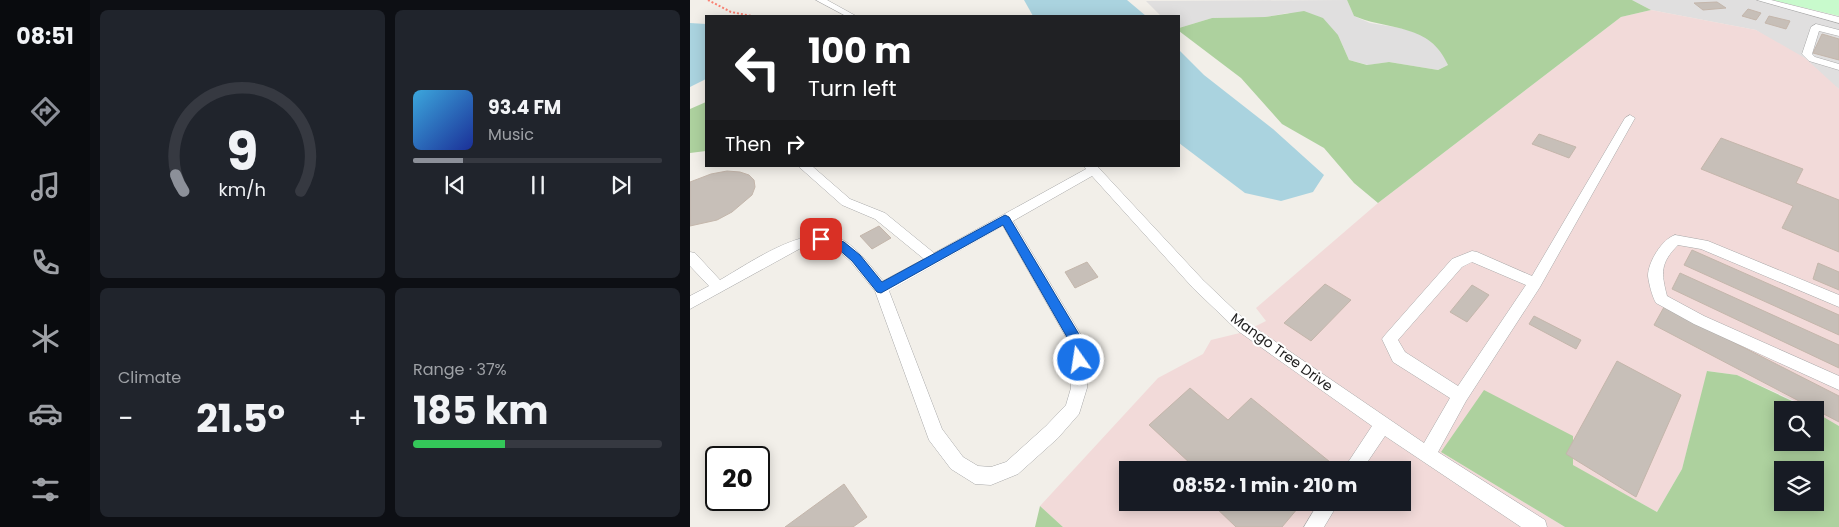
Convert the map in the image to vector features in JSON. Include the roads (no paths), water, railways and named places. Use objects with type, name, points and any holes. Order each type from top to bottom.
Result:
[{"type":"street","points":[[820,0],[850,15]]},
{"type":"street","points":[[1761,0],[1839,20]]},
{"type":"street","points":[[1839,33],[1816,27],[1807,54],[1812,59],[1839,67]]},
{"type":"street","points":[[1427,455],[1460,396],[1535,284],[1630,118]]},
{"type":"street","points":[[805,167],[846,202],[880,216],[933,259]]},
{"type":"street","points":[[881,289],[1091,168]]},
{"type":"street","name":"Mango Tree Drive","points":[[1091,168],[1198,284],[1243,327],[1427,455],[1538,527]]},
{"type":"street","points":[[690,303],[797,244],[821,239],[840,244],[856,258],[881,289],[935,434],[957,463],[975,475],[991,476],[1012,468],[1052,432],[1072,409],[1079,388],[1079,345],[1005,219]]},
{"type":"street","points":[[1839,302],[1702,244],[1675,240],[1662,253],[1655,275],[1661,299],[1699,320],[1839,383]]},
{"type":"street","points":[[1460,396],[1399,357],[1390,339],[1457,263],[1472,256],[1535,284]]},
{"type":"street","points":[[690,257],[718,287]]},
{"type":"street","points":[[1358,461],[1383,425]]},
{"type":"street","points":[[1313,527],[1324,511]]},
{"type":"water","points":[[1024,0],[1127,0],[1145,15],[1032,15]]},
{"type":"water","points":[[690,23],[705,24],[705,80],[690,87]]},
{"type":"water","points":[[1180,51],[1204,75],[1273,129],[1324,175],[1313,192],[1281,201],[1245,193],[1180,144]]}]
